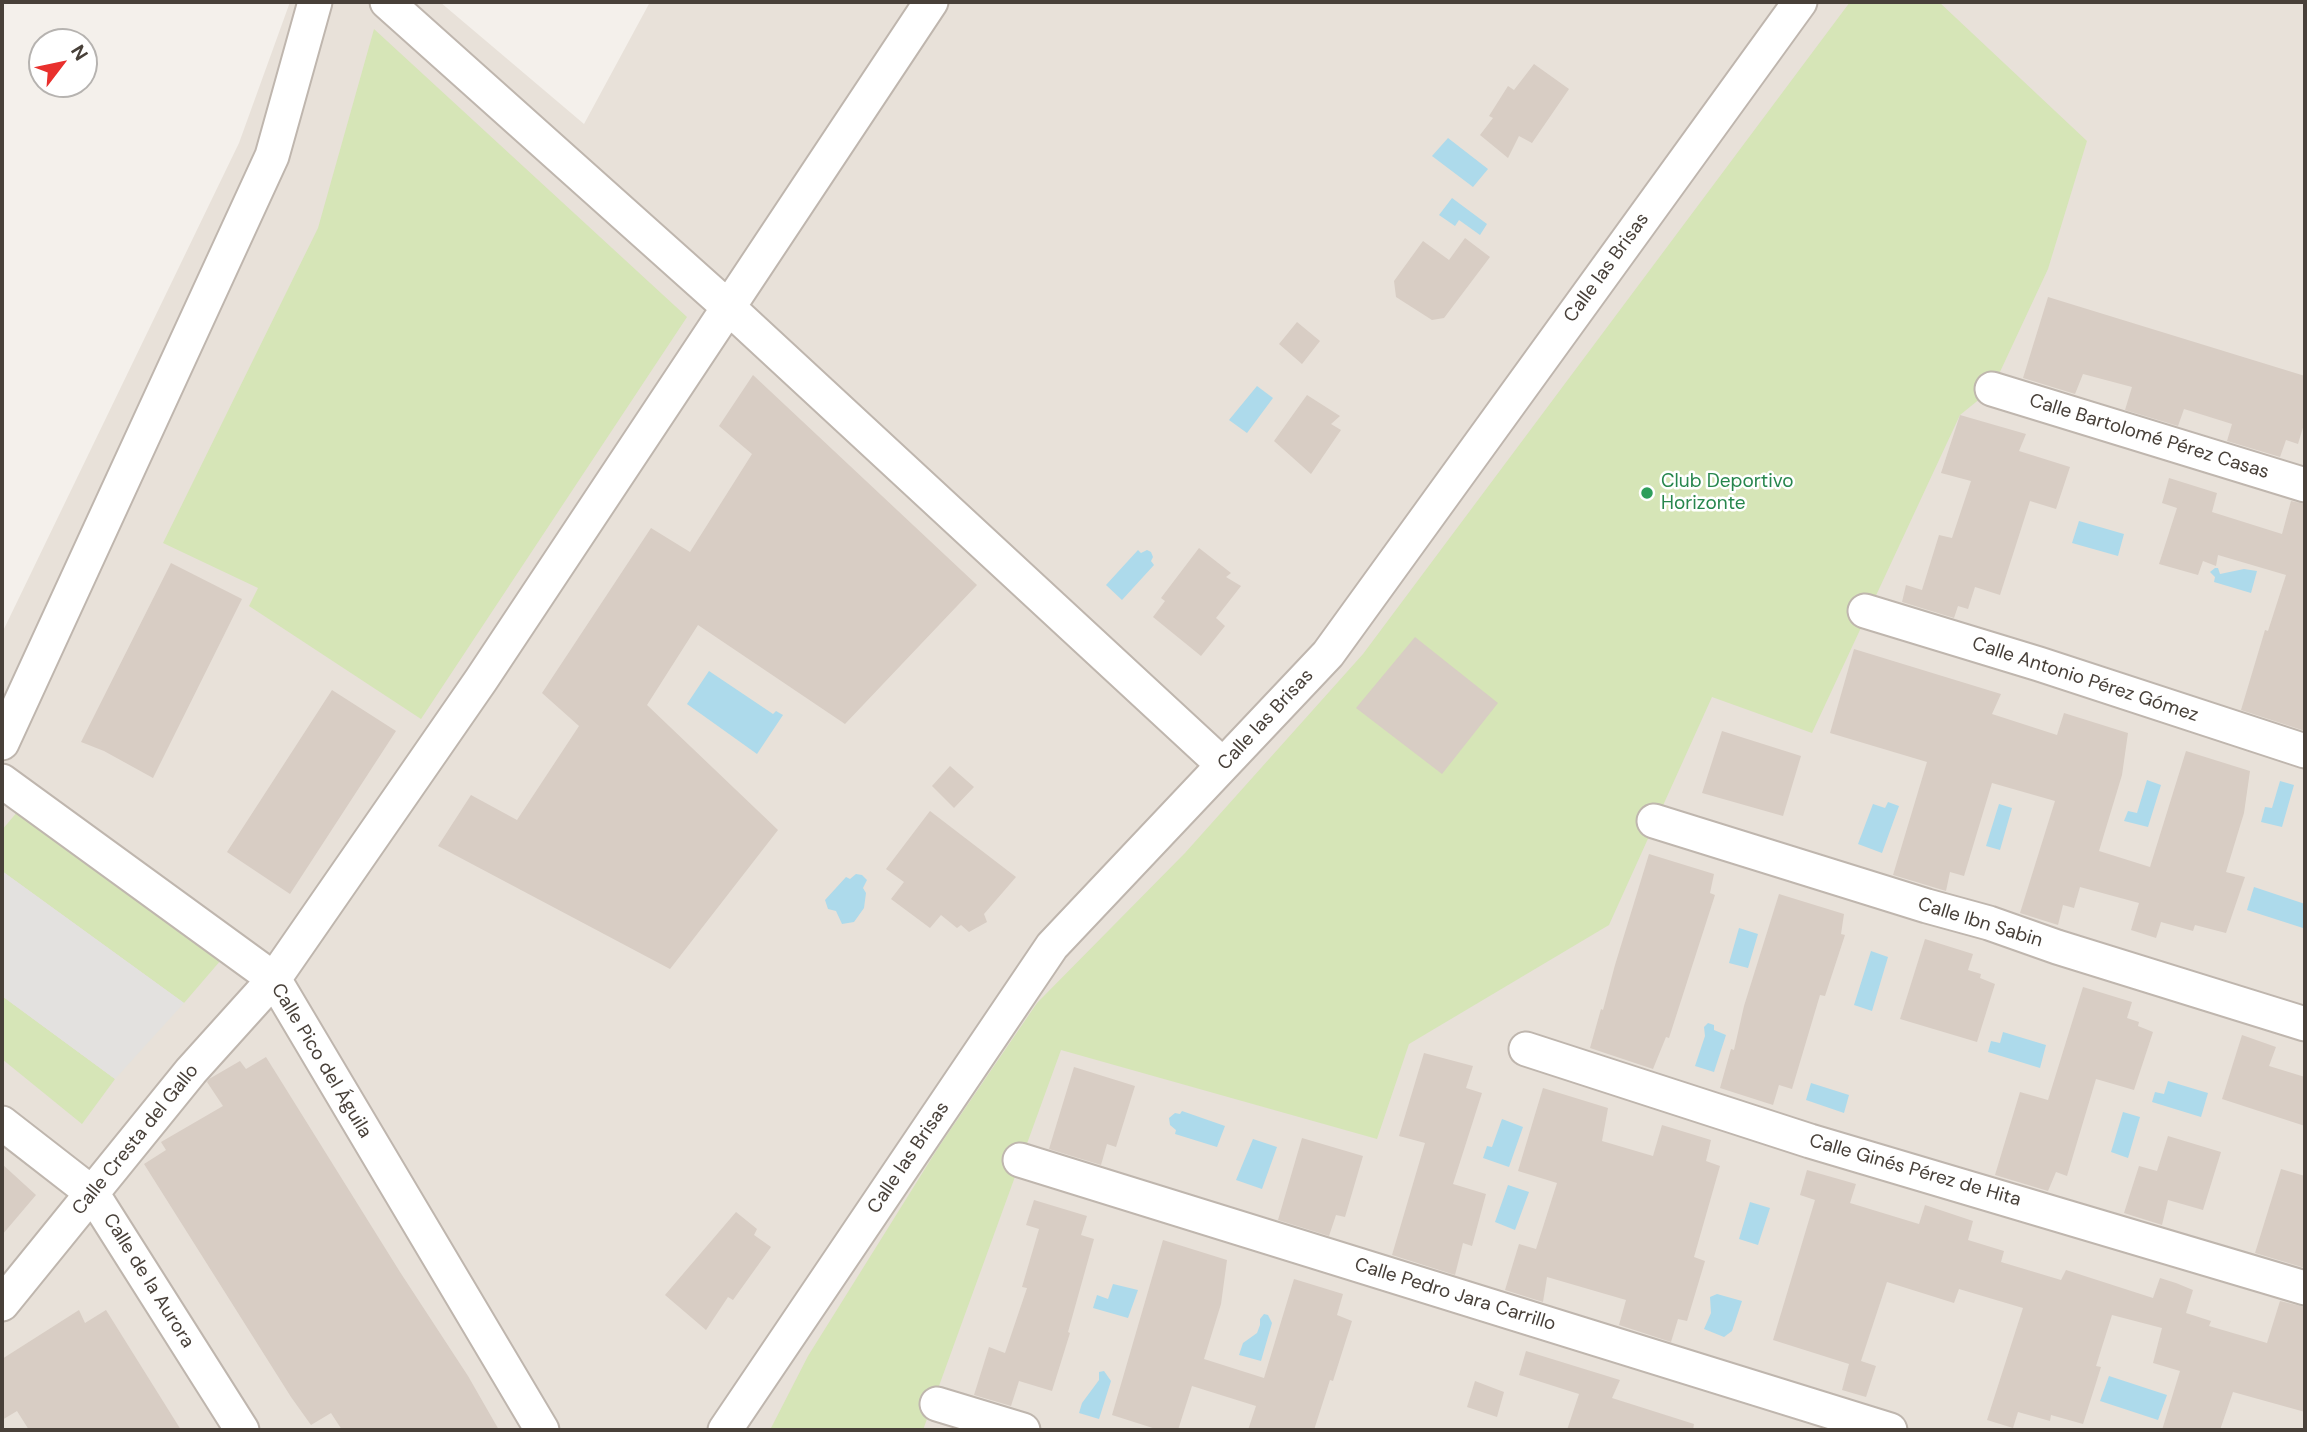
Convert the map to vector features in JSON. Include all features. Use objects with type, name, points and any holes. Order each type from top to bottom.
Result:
[{"type":"street","points":[[2,743],[271,156],[315,2]]},
{"type":"street","points":[[387,2],[728,307],[1223,765]]},
{"type":"street","name":"Calle Cresta del Gallo","points":[[2,1304],[191,1071],[274,979],[481,680],[932,2]]},
{"type":"street","name":"Calle las Brisas","points":[[725,1430],[1052,946],[1328,654],[1800,2]]},
{"type":"street","name":"Calle Bartolomé Pérez Casas","points":[[1992,389],[2305,485]]},
{"type":"street","name":"Calle Antonio Pérez Gómez","points":[[1865,611],[2305,751]]},
{"type":"street","name":"Calle Pico del Águila","points":[[2,781],[274,979],[542,1430]]},
{"type":"street","name":"Calle Ibn Sabin","points":[[1654,821],[1989,923],[2057,947],[2305,1024]]},
{"type":"street","name":"Calle Ginés Pérez de Hita","points":[[1526,1049],[1810,1140],[2305,1288]]},
{"type":"street","name":"Calle de la Aurora","points":[[2,1124],[92,1192],[243,1430]]},
{"type":"street","name":"Calle Pedro Jara Carrillo","points":[[1020,1160],[1890,1430]]},
{"type":"street","points":[[937,1404],[1023,1430]]},
{"type":"shaded area","points":[[290,2],[440,2],[584,124],[650,2],[2305,2],[2305,1430],[2,1430],[2,633],[239,143]]},
{"type":"shaded area","points":[[2,871],[184,1003],[115,1079],[2,996]]},
{"type":"green space","points":[[1850,2],[1939,2],[2087,141],[2048,269],[1992,389],[1960,415],[1812,733],[1712,697],[1609,925],[1409,1044],[1377,1139],[1061,1050],[923,1430],[770,1430],[808,1356],[938,1148],[1037,1003],[1185,853],[1363,654]]},
{"type":"green space","points":[[374,29],[687,317],[421,719],[249,606],[258,588],[163,543],[318,228]]},
{"type":"green space","points":[[18,811],[221,960],[184,1003],[2,871],[2,830]]},
{"type":"green space","points":[[2,996],[115,1079],[82,1124],[2,1059]]},
{"type":"water","points":[[1448,138],[1488,169],[1473,187],[1432,156]]},
{"type":"water","points":[[1452,198],[1487,224],[1480,235],[1459,220],[1455,226],[1439,215]]},
{"type":"water","points":[[1257,386],[1273,398],[1247,433],[1229,420]]},
{"type":"water","points":[[2079,521],[2124,534],[2118,556],[2072,543]]},
{"type":"water","points":[[1138,550],[1141,553],[1147,550],[1151,552],[1154,565],[1122,600],[1106,585]]},
{"type":"water","points":[[2218,568],[2220,574],[2244,569],[2257,571],[2251,593],[2214,582],[2215,577],[2210,572]]},
{"type":"water","points":[[709,671],[773,714],[776,711],[783,715],[757,754],[687,704]]},
{"type":"water","points":[[2147,780],[2161,785],[2148,827],[2124,821],[2128,811],[2137,813]]},
{"type":"water","points":[[2280,781],[2294,785],[2282,827],[2261,822],[2265,807],[2272,808]]},
{"type":"water","points":[[1888,802],[1899,806],[1882,853],[1858,844],[1873,804],[1885,808]]},
{"type":"water","points":[[1999,804],[2012,808],[2000,850],[1986,846]]},
{"type":"water","points":[[856,874],[867,880],[863,888],[866,893],[864,908],[854,922],[842,924],[836,911],[828,909],[825,900],[846,877],[850,879]]},
{"type":"water","points":[[2254,887],[2305,904],[2303,928],[2247,910]]},
{"type":"water","points":[[1739,928],[1758,934],[1748,968],[1729,963]]},
{"type":"water","points":[[1871,951],[1888,957],[1872,1011],[1854,1005]]},
{"type":"water","points":[[1708,1023],[1714,1025],[1714,1030],[1726,1035],[1714,1072],[1695,1066],[1705,1036],[1704,1027]]},
{"type":"water","points":[[2003,1032],[2046,1045],[2040,1068],[1988,1052],[1991,1041],[2000,1043]]},
{"type":"water","points":[[2168,1081],[2208,1093],[2201,1117],[2152,1102],[2155,1092],[2164,1094]]},
{"type":"water","points":[[1811,1083],[1849,1095],[1844,1113],[1806,1100]]},
{"type":"water","points":[[1182,1111],[1225,1126],[1217,1147],[1175,1134],[1176,1130],[1170,1125],[1169,1118]]},
{"type":"water","points":[[2123,1112],[2140,1117],[2128,1158],[2111,1152]]},
{"type":"water","points":[[1502,1119],[1523,1127],[1509,1167],[1483,1158],[1487,1146],[1492,1147]]},
{"type":"water","points":[[1253,1139],[1277,1147],[1262,1189],[1236,1180]]},
{"type":"water","points":[[1508,1185],[1529,1192],[1515,1230],[1495,1222]]},
{"type":"water","points":[[1750,1202],[1770,1208],[1758,1245],[1739,1239]]},
{"type":"water","points":[[1113,1284],[1138,1290],[1128,1318],[1093,1308],[1097,1295],[1108,1299]]},
{"type":"water","points":[[1717,1294],[1742,1301],[1732,1331],[1724,1337],[1704,1329],[1711,1313],[1710,1297]]},
{"type":"water","points":[[1264,1314],[1268,1315],[1272,1323],[1261,1361],[1239,1355],[1243,1343],[1257,1333]]},
{"type":"water","points":[[1104,1371],[1111,1381],[1099,1419],[1079,1413],[1082,1403],[1099,1380],[1099,1372]]},
{"type":"water","points":[[2109,1376],[2167,1395],[2158,1420],[2100,1401]]},
{"type":"building","points":[[1534,64],[1569,89],[1532,143],[1519,136],[1508,158],[1480,135],[1493,118],[1489,116],[1508,86],[1514,90]]},
{"type":"building","points":[[1465,238],[1490,257],[1444,318],[1432,320],[1396,297],[1394,281],[1423,241],[1449,260]]},
{"type":"building","points":[[2048,297],[2305,376],[2305,421],[2298,444],[2286,440],[2280,457],[2227,441],[2232,424],[2184,409],[2178,426],[2125,410],[2132,387],[2083,374],[2075,394],[2023,378]]},
{"type":"building","points":[[1297,322],[1320,341],[1302,364],[1279,344]]},
{"type":"building","points":[[753,375],[977,585],[845,724],[698,625],[647,705],[778,830],[670,969],[438,846],[471,795],[517,820],[579,726],[542,693],[651,528],[690,552],[752,454],[719,426]]},
{"type":"building","points":[[1307,395],[1340,416],[1331,424],[1341,430],[1311,474],[1274,441]]},
{"type":"building","points":[[1960,415],[2026,434],[2019,451],[2070,467],[2056,509],[2030,501],[2000,595],[1975,587],[1968,609],[1958,606],[1954,618],[1902,602],[1906,585],[1922,590],[1939,535],[1952,538],[1971,481],[1941,473]]},
{"type":"building","points":[[2169,478],[2217,493],[2212,512],[2282,534],[2291,501],[2305,504],[2305,731],[2241,710],[2265,630],[2268,631],[2286,575],[2218,555],[2216,566],[2203,561],[2198,575],[2159,564],[2177,508],[2162,503]]},
{"type":"building","points":[[1199,548],[1231,573],[1226,577],[1241,586],[1216,618],[1225,626],[1201,656],[1153,617],[1165,601],[1161,598]]},
{"type":"building","points":[[171,563],[242,599],[153,778],[104,751],[81,742]]},
{"type":"building","points":[[1415,637],[1498,703],[1442,774],[1356,708]]},
{"type":"building","points":[[1854,649],[2001,694],[1992,714],[2057,735],[2064,713],[2128,733],[2122,775],[2099,851],[2150,867],[2186,751],[2250,771],[2244,813],[2226,872],[2245,877],[2226,933],[2195,925],[2193,931],[2161,922],[2156,938],[2131,930],[2139,903],[2080,887],[2074,908],[2063,905],[2058,925],[2020,913],[2055,801],[1992,783],[1964,876],[1950,872],[1946,891],[1893,875],[1927,762],[1830,733]]},
{"type":"building","points":[[332,690],[396,731],[290,894],[227,852]]},
{"type":"building","points":[[1722,731],[1801,756],[1783,816],[1702,793]]},
{"type":"building","points":[[950,766],[974,787],[954,808],[932,786]]},
{"type":"building","points":[[930,811],[1016,877],[984,914],[987,922],[969,932],[961,925],[957,928],[941,915],[930,928],[891,899],[904,882],[886,869]]},
{"type":"building","points":[[1649,854],[1714,874],[1710,893],[1715,895],[1669,1038],[1666,1037],[1653,1069],[1590,1048]]},
{"type":"building","points":[[1779,894],[1844,914],[1841,934],[1845,935],[1825,996],[1820,995],[1792,1089],[1779,1085],[1773,1105],[1720,1088],[1731,1049],[1734,1050],[1744,1006]]},
{"type":"building","points":[[1925,939],[1973,954],[1968,970],[1981,974],[1980,978],[1995,984],[1977,1042],[1900,1019]]},
{"type":"building","points":[[2083,987],[2132,1002],[2127,1018],[2139,1022],[2138,1026],[2153,1032],[2134,1090],[2096,1079],[2067,1176],[2056,1172],[2048,1191],[1995,1175],[2020,1092],[2048,1100]]},
{"type":"building","points":[[2242,1035],[2276,1047],[2269,1066],[2305,1077],[2305,1126],[2222,1099]]},
{"type":"building","points":[[1424,1053],[1473,1066],[1466,1088],[1482,1093],[1453,1184],[1486,1194],[1472,1246],[1463,1243],[1455,1275],[1392,1255],[1425,1143],[1399,1136]]},
{"type":"building","points":[[266,1057],[468,1376],[499,1430],[342,1430],[331,1413],[311,1425],[144,1164],[166,1150],[161,1142],[223,1106],[207,1082],[209,1079],[240,1061],[246,1069]]},
{"type":"building","points":[[1074,1067],[1135,1086],[1116,1147],[1107,1144],[1101,1165],[1049,1149]]},
{"type":"building","points":[[1543,1088],[1608,1108],[1602,1141],[1653,1156],[1662,1125],[1711,1140],[1706,1161],[1720,1166],[1694,1257],[1705,1261],[1687,1321],[1678,1319],[1671,1342],[1619,1325],[1626,1300],[1547,1277],[1543,1302],[1505,1290],[1519,1244],[1536,1249],[1557,1183],[1518,1171]]},
{"type":"building","points":[[2168,1136],[2221,1152],[2203,1210],[2168,1200],[2162,1225],[2124,1213],[2139,1166],[2157,1171]]},
{"type":"building","points":[[1302,1138],[1363,1156],[1345,1217],[1336,1215],[1329,1236],[1278,1220]]},
{"type":"building","points":[[2,1164],[36,1195],[2,1235]]},
{"type":"building","points":[[2281,1169],[2305,1176],[2305,1268],[2255,1253]]},
{"type":"building","points":[[1807,1170],[1856,1184],[1850,1203],[1919,1224],[1925,1205],[1973,1221],[1968,1240],[2004,1251],[2001,1262],[2061,1280],[2066,1270],[2153,1298],[2160,1278],[2176,1283],[2193,1290],[2186,1313],[2211,1321],[2209,1326],[2267,1343],[2280,1301],[2305,1307],[2305,1412],[2233,1392],[2220,1430],[2162,1430],[2180,1371],[2153,1363],[2162,1328],[2112,1315],[2096,1366],[2101,1367],[2083,1424],[2051,1415],[2050,1421],[2018,1412],[2013,1428],[1987,1420],[2023,1308],[1959,1289],[1954,1303],[1887,1282],[1861,1361],[1876,1366],[1866,1397],[1842,1390],[1849,1364],[1773,1340],[1815,1200],[1800,1195]]},
{"type":"building","points":[[1034,1200],[1087,1216],[1081,1235],[1094,1239],[1052,1391],[1019,1381],[1011,1406],[974,1395],[989,1347],[1005,1353],[1027,1288],[1022,1287],[1039,1229],[1026,1225]]},
{"type":"building","points":[[736,1212],[757,1229],[754,1235],[771,1247],[733,1300],[728,1297],[706,1330],[665,1295]]},
{"type":"building","points":[[1163,1240],[1227,1260],[1221,1304],[1204,1359],[1264,1378],[1294,1279],[1343,1294],[1337,1315],[1352,1321],[1314,1430],[1248,1430],[1256,1406],[1192,1386],[1178,1430],[1159,1430],[1112,1415]]},
{"type":"building","points":[[79,1310],[85,1323],[106,1310],[181,1430],[29,1430],[17,1411],[2,1420],[2,1359]]},
{"type":"building","points":[[1526,1351],[1620,1380],[1612,1398],[1694,1424],[1693,1430],[1567,1430],[1579,1394],[1519,1375]]},
{"type":"building","points":[[1475,1381],[1504,1392],[1497,1417],[1467,1407]]},
{"type":"place","name":"Club Deportivo Horizonte","points":[[1647,493]]}]
